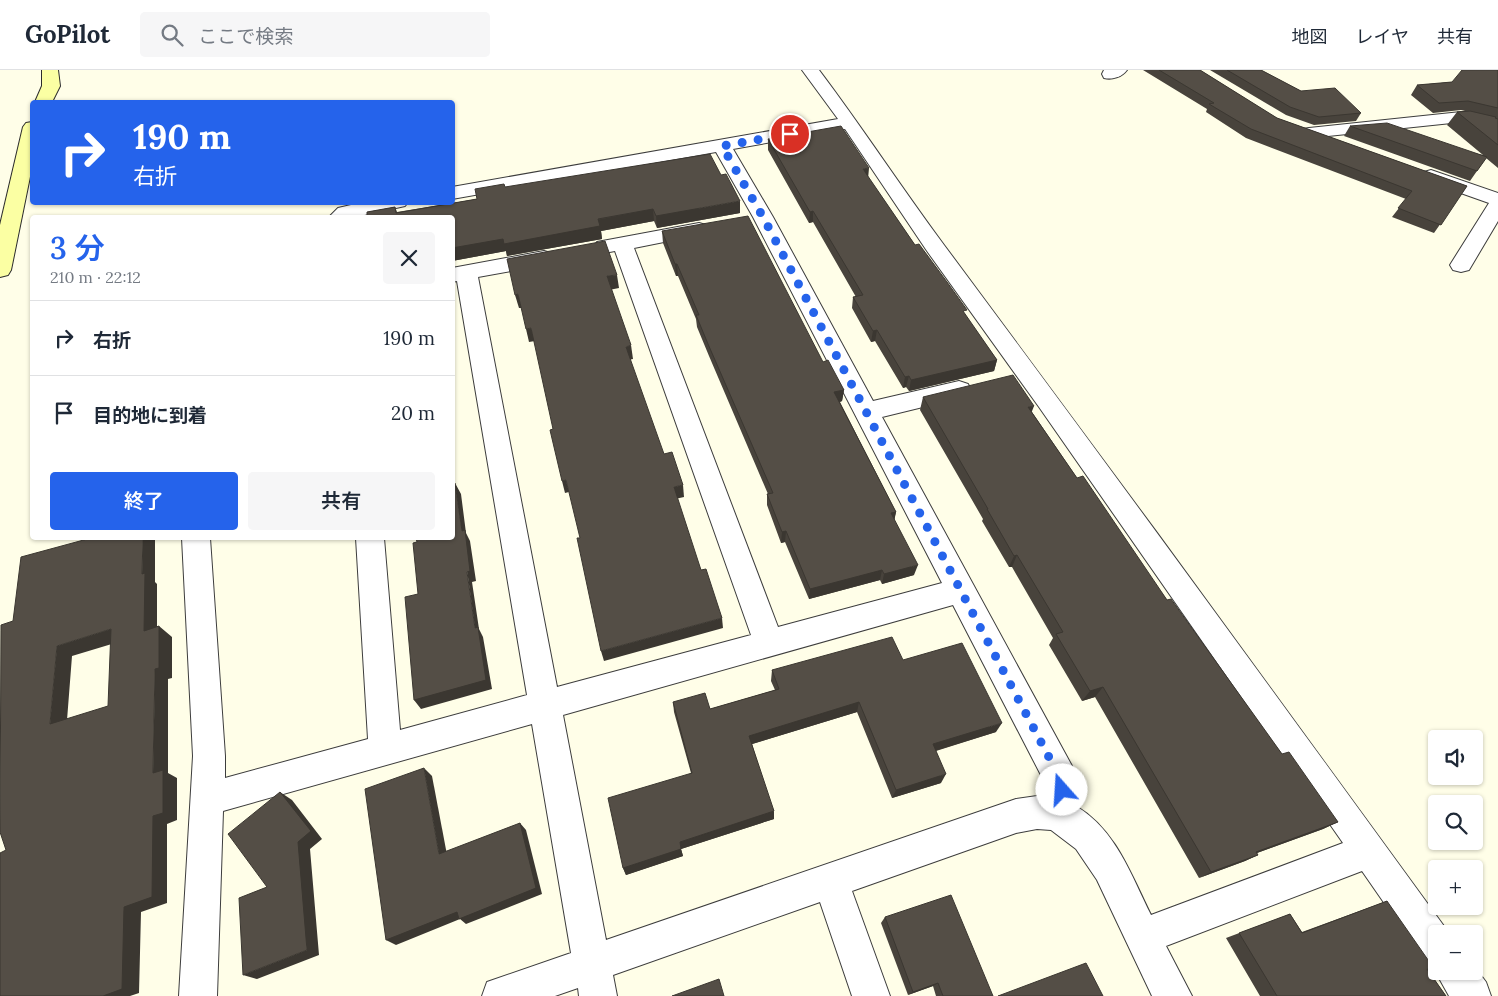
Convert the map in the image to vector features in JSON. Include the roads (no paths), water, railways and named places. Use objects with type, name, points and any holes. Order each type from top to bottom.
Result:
[{"type":"street","points":[[45,100],[51,86],[50,70]]},
{"type":"street","points":[[810,70],[1428,935]]},
{"type":"street","points":[[1348,147],[1302,130],[1461,117],[1498,126]]},
{"type":"street","points":[[455,192],[841,125],[848,121]]},
{"type":"street","points":[[0,270],[30,136]]},
{"type":"street","points":[[722,146],[754,218],[867,412],[1060,778],[1062,790],[1057,814]]},
{"type":"street","points":[[1413,170],[1498,200]]},
{"type":"street","points":[[1461,265],[1498,204]]},
{"type":"street","points":[[342,215],[346,212],[382,205]]},
{"type":"street","points":[[595,980],[544,706],[459,274],[716,226]]},
{"type":"street","points":[[622,243],[768,643]]},
{"type":"street","points":[[867,412],[1028,373]]},
{"type":"street","points":[[196,540],[210,756],[198,996]]},
{"type":"street","points":[[370,540],[385,751]]},
{"type":"street","points":[[208,799],[961,590]]},
{"type":"street","points":[[501,996],[595,980],[830,881],[1016,816],[1037,812],[1057,814],[1084,833],[1102,854],[1173,996]]},
{"type":"street","points":[[1142,937],[1369,851]]},
{"type":"street","points":[[830,881],[871,996]]},
{"type":"street","points":[[1460,980],[1472,996]]}]
